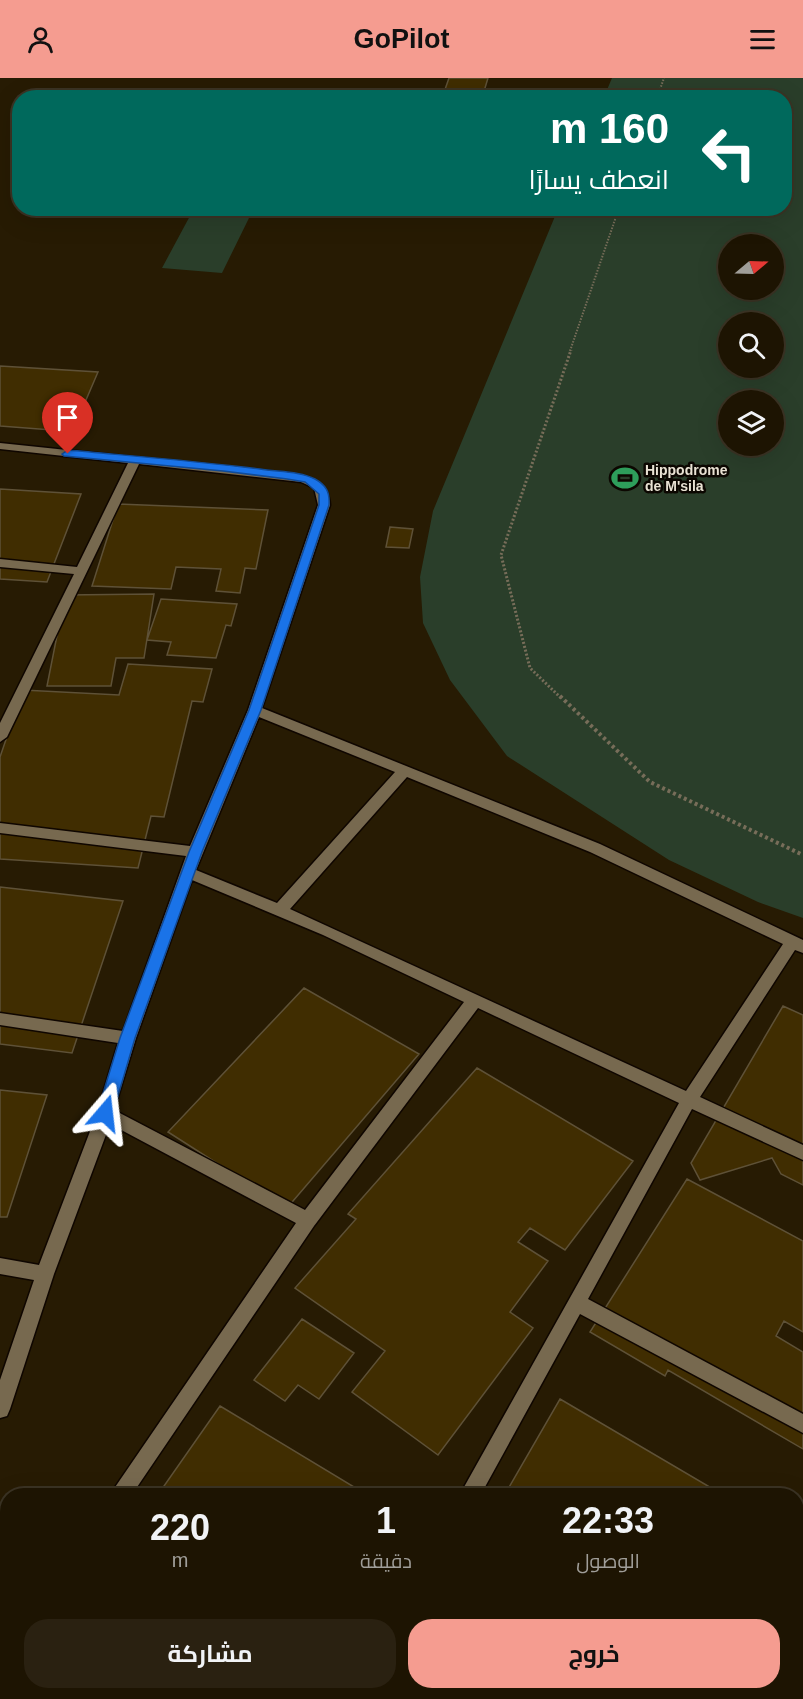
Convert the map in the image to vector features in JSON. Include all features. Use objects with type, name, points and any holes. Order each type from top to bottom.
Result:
[{"type":"street","points":[[0,446],[287,476],[309,480],[319,486],[325,494],[324,505],[255,710],[195,852],[128,1038],[105,1113],[45,1274],[0,1409]]},
{"type":"street","points":[[0,737],[135,461]]},
{"type":"street","points":[[0,563],[82,571]]},
{"type":"street","points":[[255,710],[595,848],[797,945],[690,1098],[473,1488]]},
{"type":"street","points":[[279,911],[405,770]]},
{"type":"street","points":[[0,828],[195,852]]},
{"type":"street","points":[[189,873],[279,911],[690,1098],[803,1153]]},
{"type":"street","points":[[124,1488],[308,1220],[475,1000]]},
{"type":"street","points":[[0,1019],[128,1038]]},
{"type":"street","points":[[105,1113],[308,1220]]},
{"type":"street","points":[[0,1266],[45,1274]]},
{"type":"street","points":[[576,1302],[803,1424]]},
{"type":"path","points":[[616,216],[501,555],[530,668],[650,782],[803,855]]},
{"type":"green space","name":"Hippodrome de M'sila","points":[[612,78],[803,78],[803,918],[758,902],[669,860],[507,756],[450,680],[423,623],[420,577],[433,511],[555,216],[792,216],[792,90],[607,90]]},
{"type":"green space","points":[[190,216],[249,218],[222,273],[162,268]]},
{"type":"building","points":[[449,78],[488,78],[484,90],[445,90]]},
{"type":"building","points":[[0,366],[98,372],[77,421],[57,420],[52,430],[0,426]]},
{"type":"building","points":[[0,489],[81,494],[47,582],[0,579]]},
{"type":"building","points":[[118,504],[268,510],[256,569],[245,568],[240,593],[216,591],[221,569],[176,567],[171,589],[92,586]]},
{"type":"building","points":[[390,527],[413,529],[409,548],[386,547]]},
{"type":"building","points":[[154,594],[144,658],[116,658],[111,686],[47,686],[65,595]]},
{"type":"building","points":[[161,599],[237,604],[231,626],[226,625],[216,658],[167,655],[171,642],[147,640]]},
{"type":"building","points":[[128,664],[212,669],[203,702],[192,701],[164,817],[151,816],[138,868],[0,859],[0,757],[23,690],[119,695]]},
{"type":"building","points":[[0,887],[123,901],[72,1053],[0,1044]]},
{"type":"building","points":[[304,988],[419,1054],[287,1208],[168,1132]]},
{"type":"building","points":[[783,1006],[803,1015],[803,1185],[781,1174],[772,1158],[700,1180],[691,1163]]},
{"type":"building","points":[[477,1068],[633,1161],[565,1250],[530,1228],[518,1242],[548,1261],[510,1312],[533,1328],[438,1455],[352,1392],[385,1351],[295,1288],[356,1219],[348,1214]]},
{"type":"building","points":[[0,1090],[47,1095],[7,1217],[0,1217]]},
{"type":"building","points":[[687,1179],[803,1241],[803,1332],[784,1321],[776,1336],[803,1352],[803,1449],[668,1370],[665,1376],[590,1332]]},
{"type":"building","points":[[302,1319],[354,1353],[319,1399],[298,1385],[285,1401],[254,1380]]},
{"type":"building","points":[[560,1399],[711,1488],[509,1488]]},
{"type":"building","points":[[220,1406],[356,1488],[163,1488]]},
{"type":"place","name":"Hippodrome de M'sila","points":[[625,478]]},
{"type":"route","points":[[68,454],[287,476],[309,480],[319,486],[325,494],[324,505],[255,710],[195,852],[128,1038],[105,1113]]}]
